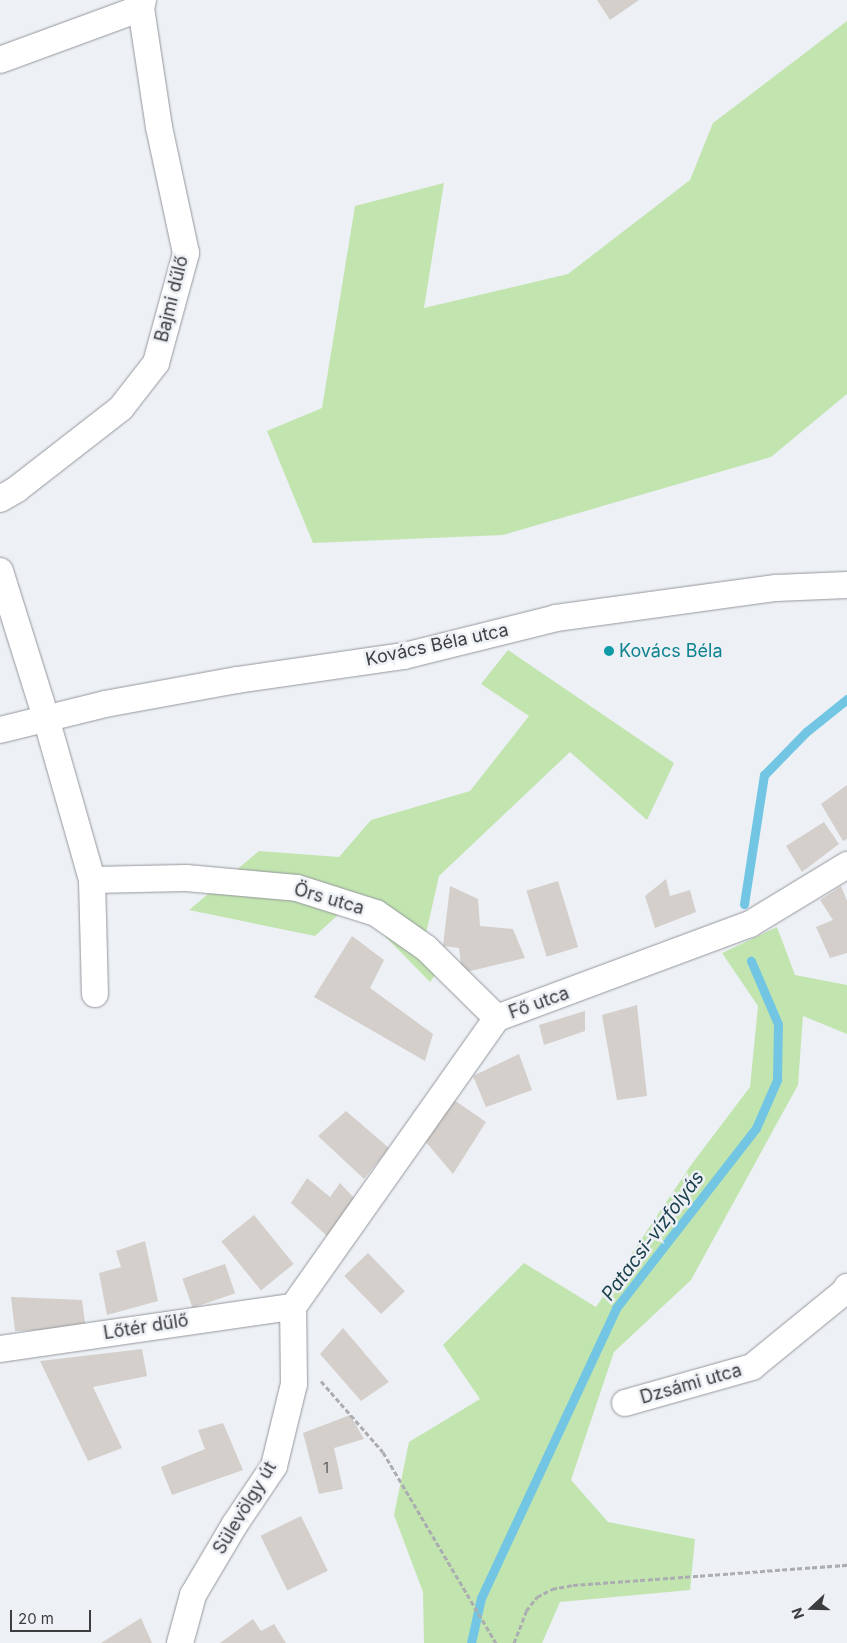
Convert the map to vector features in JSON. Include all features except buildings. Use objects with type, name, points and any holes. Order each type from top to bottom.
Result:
[{"type":"street","points":[[0,60],[142,4]]},
{"type":"street","name":"Bajmi dűlő","points":[[0,499],[17,489],[121,408],[156,363],[186,253],[159,127],[142,4]]},
{"type":"street","points":[[0,571],[46,718],[92,880],[95,994]]},
{"type":"street","name":"Kovács Béla utca","points":[[0,730],[105,704],[237,680],[404,656],[556,618],[776,588],[847,585]]},
{"type":"street","name":"Fő utca","points":[[293,1307],[496,1018],[750,924],[847,865]]},
{"type":"street","name":"Örs utca","points":[[92,880],[186,878],[297,888],[376,913],[426,948],[496,1018]]},
{"type":"street","name":"Dzsámi utca","points":[[625,1403],[752,1367],[844,1292],[847,1287]]},
{"type":"street","name":"Lőtér dűlő","points":[[0,1349],[293,1307]]},
{"type":"street","name":"Sülevölgy út","points":[[180,1643],[193,1595],[235,1524],[274,1466],[294,1384],[293,1307]]},
{"type":"path","points":[[295,1354],[383,1452],[496,1643]]},
{"type":"path","points":[[514,1643],[526,1612],[537,1596],[552,1589],[573,1585],[847,1564]]},
{"type":"green space","points":[[847,21],[847,394],[771,457],[503,535],[313,543],[267,431],[322,408],[355,206],[444,183],[424,308],[568,274],[690,180],[713,123]]},
{"type":"green space","points":[[508,650],[674,763],[647,820],[570,752],[439,876],[425,938],[448,957],[430,982],[375,926],[339,914],[315,936],[189,910],[259,851],[339,857],[371,820],[470,791],[529,716],[481,684]]},
{"type":"green space","points":[[777,927],[795,975],[847,985],[847,1034],[803,1016],[798,1085],[691,1280],[614,1352],[571,1480],[608,1522],[695,1539],[690,1590],[560,1602],[542,1643],[424,1643],[423,1592],[394,1515],[409,1442],[480,1399],[443,1345],[524,1263],[596,1307],[691,1165],[750,1087],[758,1006],[722,953]]},
{"type":"waterway","name":"Patacsi-vízfolyás","points":[[744,904],[764,775],[806,732],[847,699]]},
{"type":"waterway","name":"Patacsi-vízfolyás","points":[[471,1643],[481,1598],[616,1308],[756,1128],[777,1080],[778,1024],[751,961]]},
{"type":"place","name":"Kovács Béla","points":[[609,651]]}]
